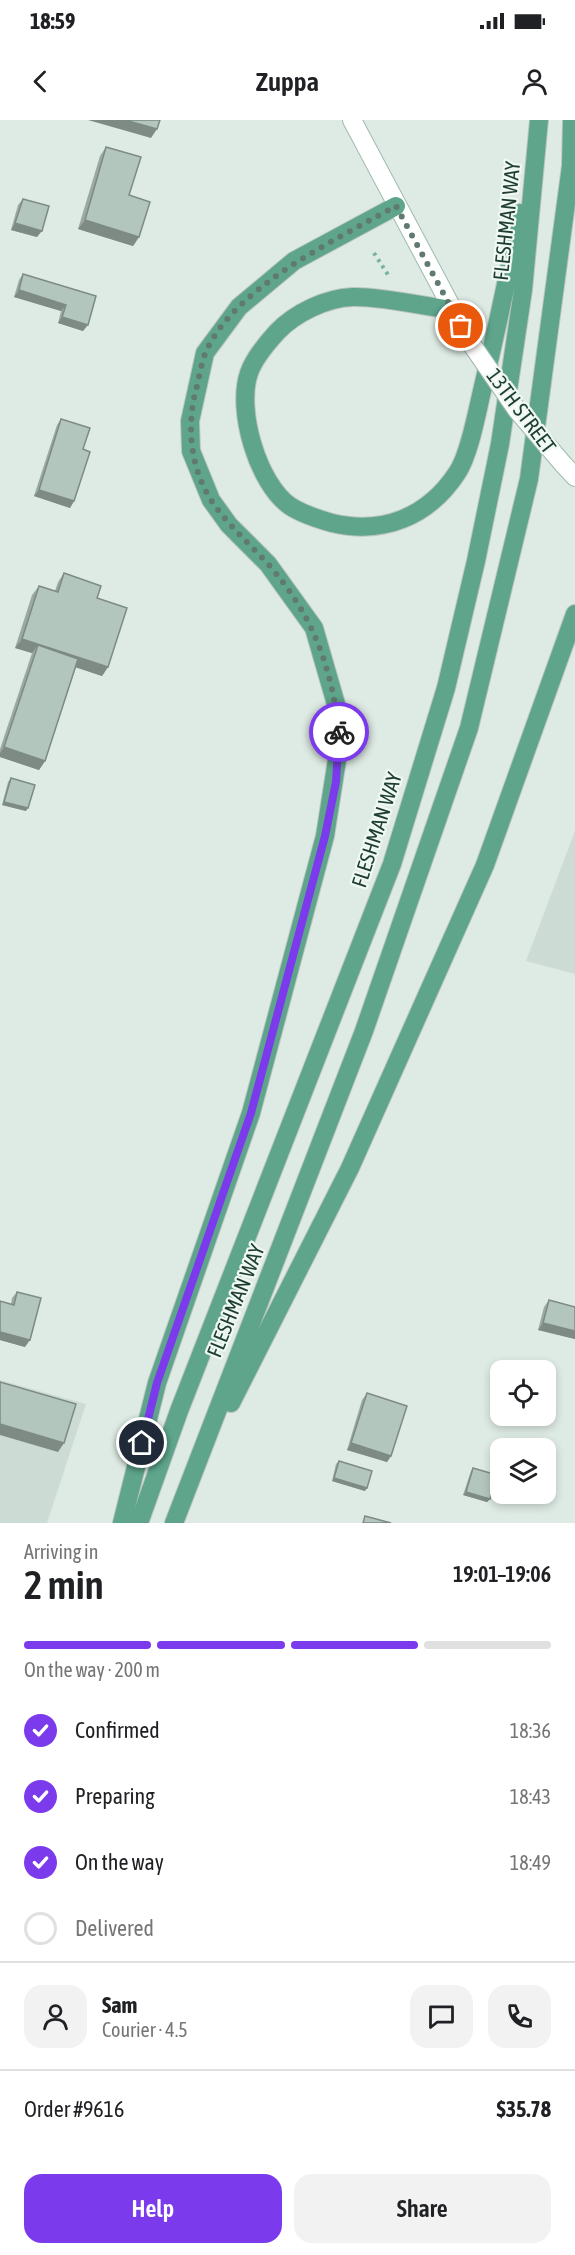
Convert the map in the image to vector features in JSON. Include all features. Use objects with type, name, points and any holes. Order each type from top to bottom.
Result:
[{"type":"main road","name":"13TH STREET","points":[[352,120],[470,342],[517,410],[571,468]]},
{"type":"main road","points":[[452,310],[354,297],[328,301],[288,320],[263,346],[248,374],[246,403],[248,429],[257,460],[271,485],[289,506],[316,518],[371,528],[404,521],[433,503],[459,472],[476,419],[503,303],[539,120]]},
{"type":"main road","name":"FLESHMAN WAY","points":[[139,1523],[188,1389],[392,864],[446,688],[476,561],[500,444],[523,290],[539,120]]},
{"type":"main road","name":"FLESHMAN WAY","points":[[174,1523],[364,1031],[469,728],[528,479],[571,166],[572,120]]},
{"type":"main road","points":[[122,1523],[157,1383],[251,1113],[325,836],[340,741],[336,704],[314,628],[268,564],[230,525],[211,501],[191,451],[189,421],[205,353],[239,307],[294,261],[396,206]]},
{"type":"main road","points":[[182,1498],[350,1168],[485,865],[575,614]]},
{"type":"main road","points":[[537,722],[575,644]]},
{"type":"path","points":[[374,253],[394,284]]},
{"type":"shaded area","points":[[575,831],[575,974],[526,961]]},
{"type":"shaded area","points":[[0,1380],[86,1404],[47,1523],[0,1523]]},
{"type":"building","points":[[125,120],[160,120],[157,129]]},
{"type":"building","points":[[106,147],[141,157],[129,195],[150,202],[139,237],[85,220]]},
{"type":"building","points":[[23,199],[49,206],[42,231],[15,223]]},
{"type":"building","points":[[23,274],[96,296],[88,325],[62,317],[66,305],[19,290]]},
{"type":"building","points":[[61,419],[90,428],[83,449],[90,452],[74,501],[39,490]]},
{"type":"building","points":[[64,573],[101,586],[97,598],[127,608],[108,667],[22,639],[39,586],[58,592]]},
{"type":"building","points":[[38,645],[78,659],[45,761],[4,747]]},
{"type":"building","points":[[11,778],[35,785],[28,808],[4,802]]},
{"type":"building","points":[[17,1292],[41,1298],[30,1340],[0,1332],[0,1301],[14,1305]]},
{"type":"building","points":[[549,1300],[575,1307],[575,1331],[543,1323]]},
{"type":"building","points":[[0,1382],[76,1404],[64,1443],[0,1424]]},
{"type":"building","points":[[367,1393],[407,1406],[391,1456],[351,1443]]},
{"type":"building","points":[[339,1461],[372,1471],[367,1488],[334,1478]]},
{"type":"building","points":[[473,1468],[490,1473],[490,1499],[466,1492]]},
{"type":"building","points":[[365,1516],[391,1523],[363,1523]]},
{"type":"way so far","points":[[339,732],[336,704],[314,628],[268,564],[230,525],[211,501],[191,451],[189,421],[205,353],[239,307],[294,261],[396,206],[461,326]]},
{"type":"route","points":[[142,1443],[157,1383],[251,1113],[325,836],[336,782],[339,732]]}]
